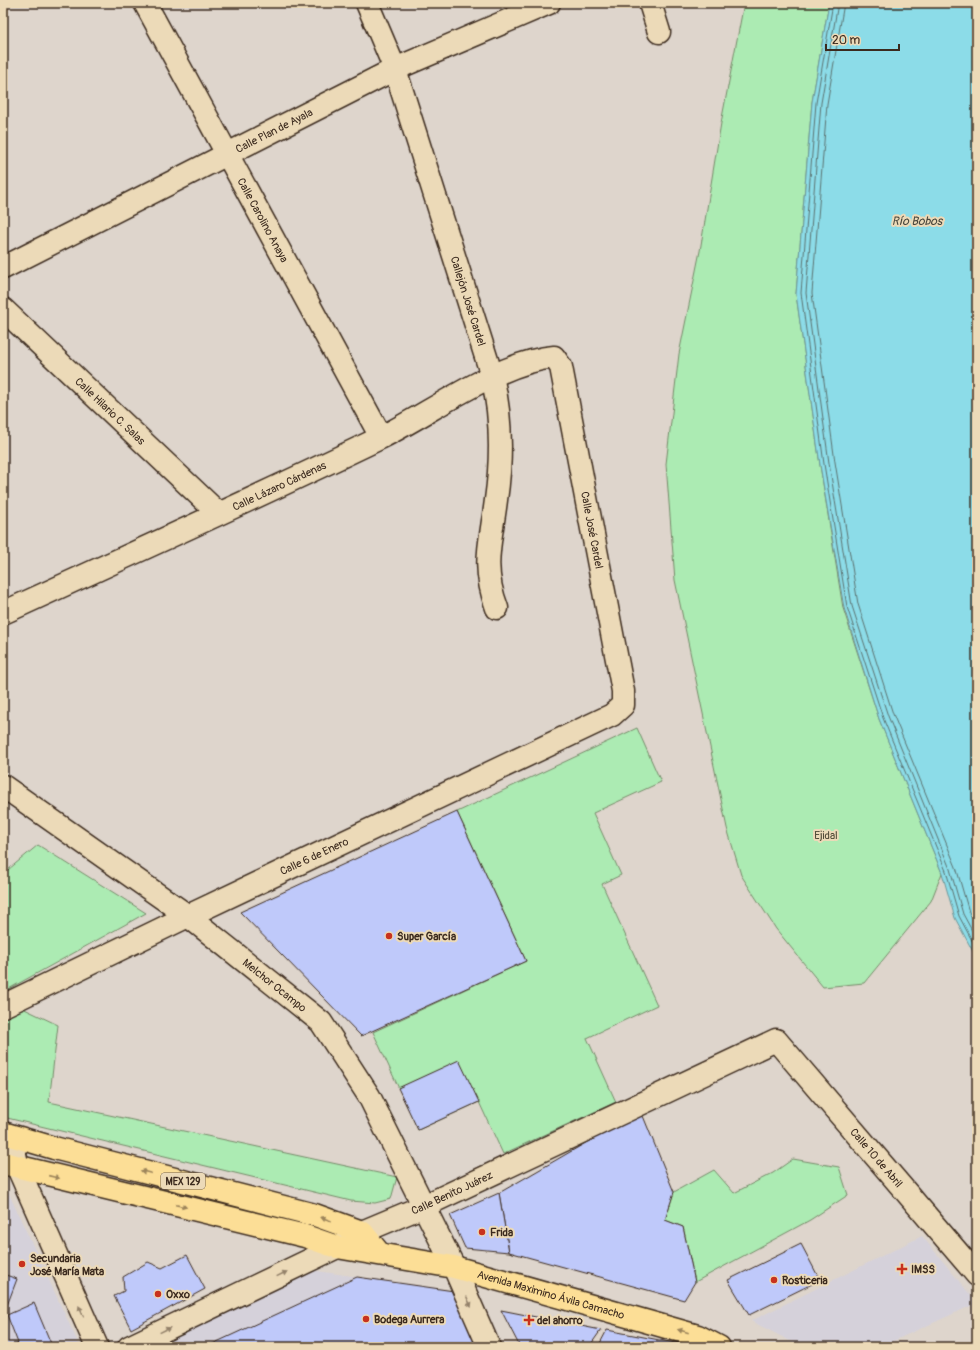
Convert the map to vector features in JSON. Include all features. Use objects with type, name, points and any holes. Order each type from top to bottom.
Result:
[{"type":"main road","name":"MEX 129","points":[[7,1134],[54,1148],[315,1215],[362,1232],[380,1253]]},
{"type":"main road","name":"MEX 129","points":[[11,1166],[305,1236],[337,1248]]},
{"type":"main road","name":"Avenida Maximino Ávila Camacho","points":[[337,1248],[380,1253],[454,1267],[698,1336],[718,1347]]},
{"type":"street","name":"Calle Carolino Anaya","points":[[145,3],[381,437]]},
{"type":"street","name":"Callejón José Cardel","points":[[367,3],[395,69],[492,376],[498,402],[502,443],[496,501],[488,542],[488,571],[490,590],[497,608]]},
{"type":"street","name":"Calle Plan de Ayala","points":[[3,268],[395,69],[549,3]]},
{"type":"street","points":[[650,3],[659,32]]},
{"type":"street","name":"Calle Hilario C. Salas","points":[[3,309],[218,513]]},
{"type":"street","name":"Calle Lázaro Cárdenas","points":[[3,613],[381,437],[492,376],[542,358],[554,358]]},
{"type":"street","name":"Calle José Cardel","points":[[554,358],[561,367],[623,691],[623,705]]},
{"type":"street","name":"Calle 6 de Enero","points":[[3,1006],[188,916],[612,715],[623,705]]},
{"type":"street","name":"Melchor Ocampo","points":[[3,786],[188,916],[321,1022],[369,1096],[454,1267],[489,1347]]},
{"type":"street","name":"Calle Benito Juárez","points":[[130,1347],[337,1248],[362,1232],[424,1206],[776,1040]]},
{"type":"street","name":"Calle 10 de Abril","points":[[776,1040],[977,1275]]},
{"type":"street","points":[[7,1134],[11,1166],[97,1347]]},
{"type":"shaded area","name":"Secundaria José María Mata","points":[[3,1181],[80,1347],[3,1347]]},
{"type":"shaded area","name":"IMSS","points":[[922,1236],[977,1303],[880,1347],[802,1347],[751,1321]]},
{"type":"shaded area","name":"Bodega Aurrera","points":[[310,1270],[443,1289],[471,1347],[147,1347]]},
{"type":"green space","name":"Ejidal","points":[[744,3],[829,3],[812,102],[796,294],[820,465],[843,608],[879,719],[942,873],[931,901],[864,983],[823,987],[776,929],[741,875],[727,828],[675,580],[666,464],[679,354],[700,251],[721,123]]},
{"type":"green space","points":[[637,728],[661,782],[593,813],[621,875],[602,884],[657,1005],[587,1038],[616,1102],[503,1154],[479,1102],[418,1130],[373,1032],[526,961],[457,812]]},
{"type":"green space","points":[[38,845],[146,913],[5,991],[3,990],[3,874]]},
{"type":"green space","points":[[3,1003],[12,1003],[58,1025],[49,1102],[397,1177],[391,1199],[375,1203],[351,1201],[3,1117]]},
{"type":"green space","points":[[793,1159],[839,1167],[848,1195],[810,1220],[695,1282],[683,1227],[665,1220],[674,1192],[714,1170],[734,1193],[773,1173]]},
{"type":"water","name":"Río Bobos","points":[[829,3],[977,3],[977,959],[955,918],[942,873],[879,719],[844,608],[820,465],[796,294],[812,102]]},
{"type":"building","name":"Super García","points":[[457,812],[526,961],[361,1036],[240,912]]},
{"type":"building","points":[[459,1060],[479,1102],[418,1130],[398,1088]]},
{"type":"building","points":[[641,1111],[674,1192],[665,1220],[683,1227],[695,1282],[684,1300],[509,1252],[499,1193]]},
{"type":"building","name":"Frida","points":[[499,1193],[509,1252],[465,1248],[450,1215]]},
{"type":"building","name":"Rosticeria","points":[[801,1244],[820,1280],[749,1315],[728,1280]]},
{"type":"building","name":"Oxxo","points":[[187,1255],[205,1289],[131,1329],[114,1296],[124,1291],[123,1277],[148,1262],[162,1268]]},
{"type":"building","points":[[3,1274],[17,1279],[3,1316]]},
{"type":"building","name":"Bodega Aurrera","points":[[357,1277],[454,1291],[478,1347],[206,1347]]},
{"type":"building","points":[[34,1303],[52,1346],[9,1347],[18,1343],[7,1315]]},
{"type":"building","name":"del ahorro","points":[[501,1310],[601,1330],[589,1347],[520,1347]]},
{"type":"building","points":[[607,1330],[691,1346],[694,1347],[598,1347]]},
{"type":"place","name":"Super García","points":[[389,936]]},
{"type":"place","name":"Frida","points":[[482,1232]]},
{"type":"place","name":"Secundaria José María Mata","points":[[22,1264]]},
{"type":"place","name":"IMSS","points":[[902,1269]]},
{"type":"place","name":"Rosticeria","points":[[774,1280]]},
{"type":"place","name":"Oxxo","points":[[158,1294]]},
{"type":"place","name":"Bodega Aurrera","points":[[366,1319]]},
{"type":"place","name":"del ahorro","points":[[529,1320]]}]
